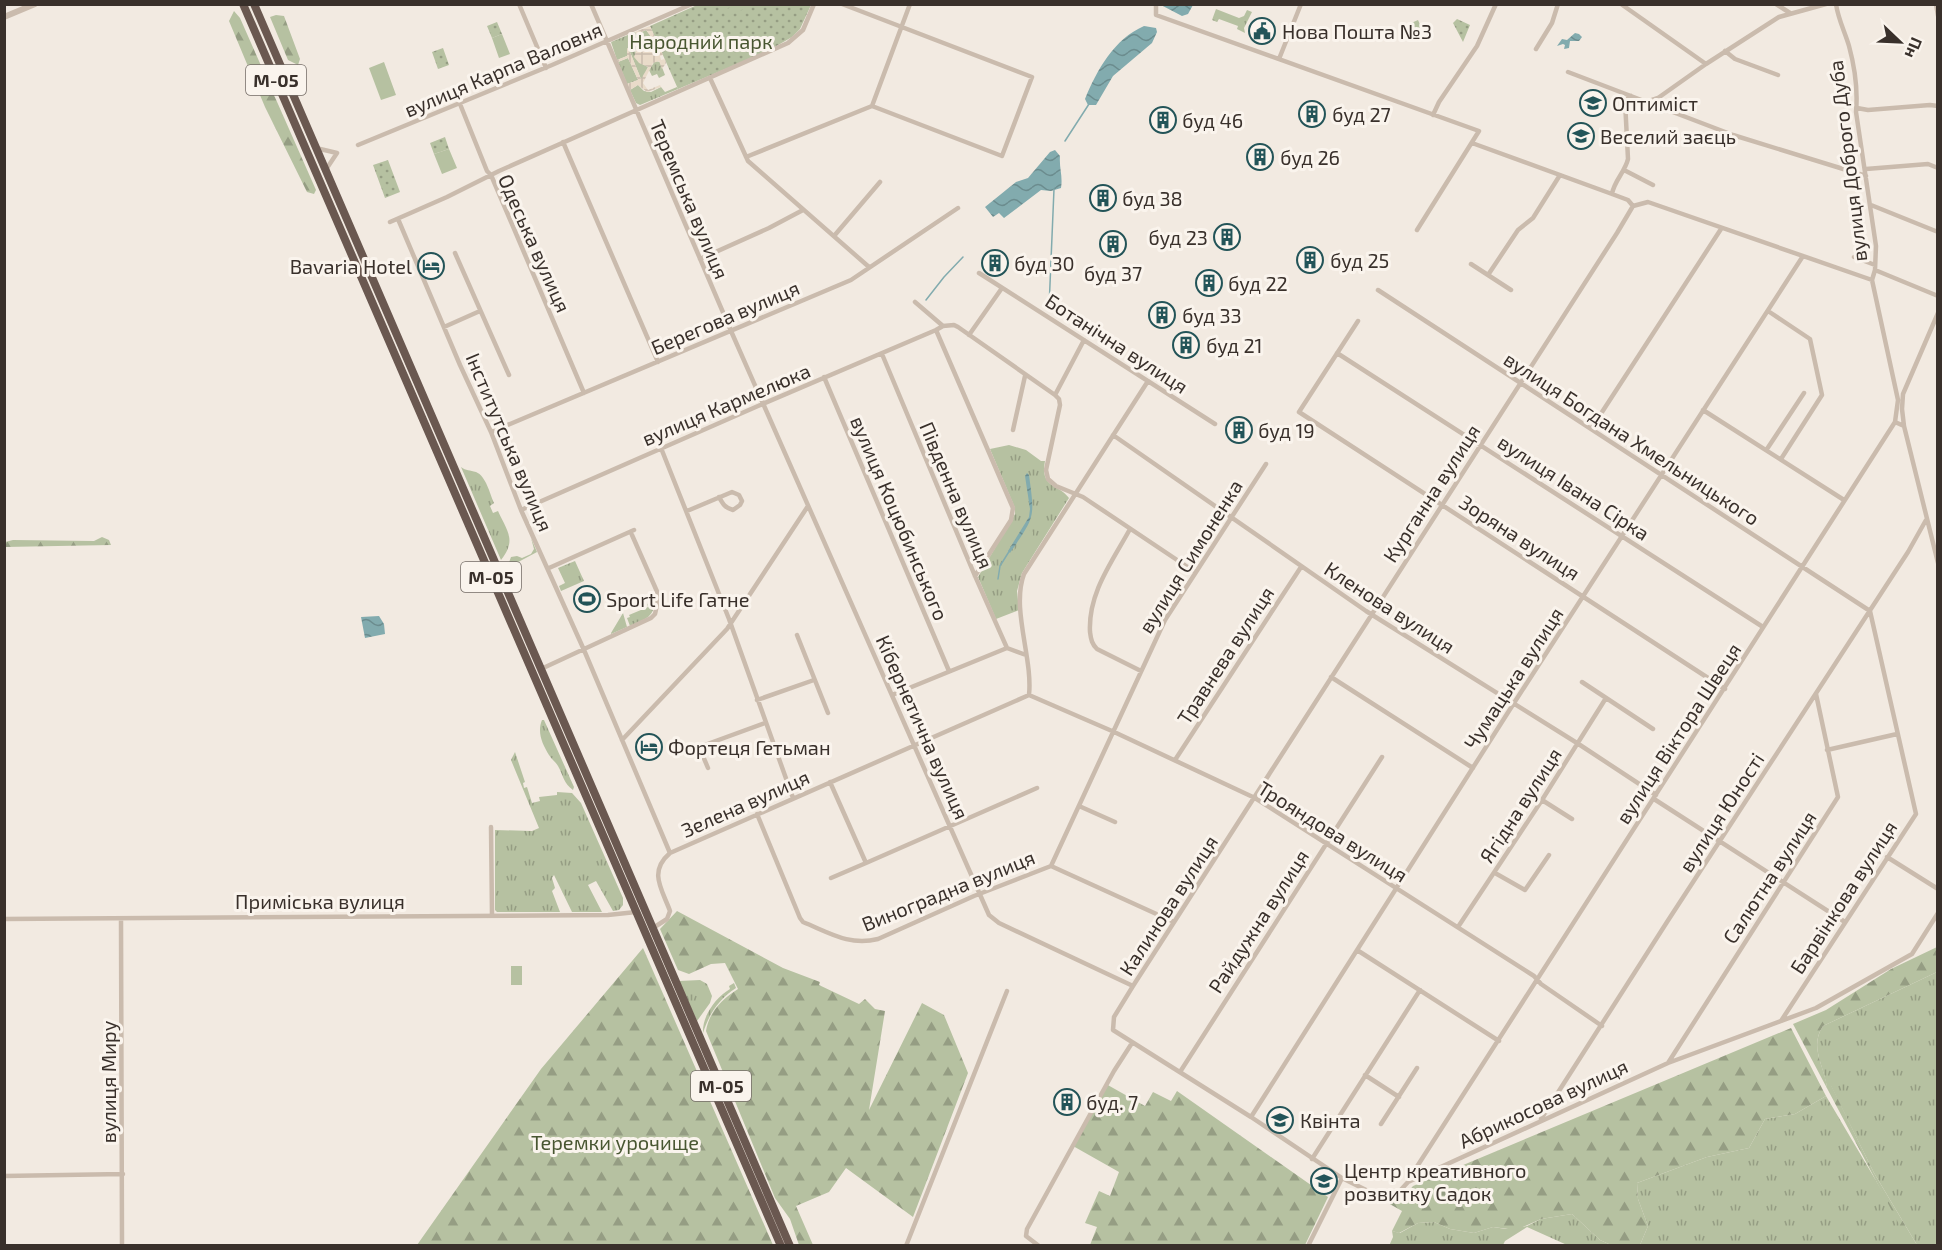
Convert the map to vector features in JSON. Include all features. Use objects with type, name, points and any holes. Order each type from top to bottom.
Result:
[{"type":"highway","name":"М-05","points":[[243,4],[541,669],[653,928],[654,942],[782,1245]]},
{"type":"highway","name":"М-05","points":[[254,4],[316,148],[336,208],[636,912],[654,942],[790,1245]]},
{"type":"street","points":[[4,17],[35,4]]},
{"type":"street","points":[[519,4],[546,68]]},
{"type":"street","name":"Теремська вулиця","points":[[591,4],[763,404]]},
{"type":"street","points":[[674,4],[677,11]]},
{"type":"street","name":"вулиця Карпа Валовня","points":[[358,145],[546,68],[692,4]]},
{"type":"street","points":[[390,222],[636,109],[769,53],[794,39],[803,30],[814,4]]},
{"type":"street","points":[[746,157],[872,106],[1002,156],[1032,77],[842,4]]},
{"type":"street","points":[[872,106],[910,4]]},
{"type":"street","points":[[1279,59],[1301,4]]},
{"type":"street","points":[[1433,115],[1439,102],[1477,46],[1496,4]]},
{"type":"street","points":[[1536,49],[1552,23],[1558,4]]},
{"type":"street","points":[[1621,4],[1706,64]]},
{"type":"street","points":[[1776,4],[1790,13]]},
{"type":"street","points":[[1646,102],[1658,98],[1770,22],[1790,13],[1826,4]]},
{"type":"street","name":"вулиця Доброго Дуба","points":[[1836,4],[1854,69],[1857,108],[1876,246],[1872,280]]},
{"type":"street","points":[[1936,4],[1938,16]]},
{"type":"street","points":[[1154,5],[1156,15],[1479,131],[1417,230]]},
{"type":"street","points":[[1725,51],[1735,59],[1778,75]]},
{"type":"street","points":[[1568,72],[1733,135],[1866,176]]},
{"type":"street","points":[[710,78],[746,157],[752,165],[869,267]]},
{"type":"street","points":[[1612,194],[1614,185],[1628,159],[1625,101],[1631,96]]},
{"type":"street","name":"Одеська вулиця","points":[[460,104],[584,393]]},
{"type":"street","points":[[1857,108],[1868,110],[1938,106]]},
{"type":"street","points":[[563,142],[658,362]]},
{"type":"street","points":[[1472,143],[1628,200],[1633,206],[1648,202],[1720,229],[1872,280],[1898,400],[1895,422],[1904,426]]},
{"type":"street","points":[[316,148],[337,153],[325,171]]},
{"type":"street","points":[[1866,169],[1928,164],[1938,168]]},
{"type":"street","points":[[1624,170],[1653,185]]},
{"type":"street","points":[[1488,276],[1518,230],[1533,218],[1560,175]]},
{"type":"street","points":[[834,236],[880,182]]},
{"type":"street","name":"Курганна вулиця","points":[[1255,798],[1330,677],[1633,206]]},
{"type":"street","points":[[1871,206],[1938,232]]},
{"type":"street","name":"Берегова вулиця","points":[[491,432],[850,280],[958,208]]},
{"type":"street","points":[[700,259],[770,228],[803,210]]},
{"type":"street","name":"Інститутська вулиця","points":[[398,219],[670,853]]},
{"type":"street","points":[[1592,429],[1720,229]]},
{"type":"street","name":"Інститутська вулиця","points":[[455,253],[509,375]]},
{"type":"street","name":"Чумацька вулиця","points":[[1251,1117],[1514,703],[1803,256]]},
{"type":"street","points":[[1854,257],[1938,296]]},
{"type":"street","points":[[1471,264],[1511,290]]},
{"type":"street","name":"Ботанічна вулиця","points":[[979,273],[1215,424]]},
{"type":"street","points":[[969,335],[1002,288]]},
{"type":"street","name":"вулиця Богдана Хмельницького","points":[[1378,290],[1870,611]]},
{"type":"street","points":[[915,302],[943,326],[954,325],[1059,399],[1060,405],[1046,470],[1048,479],[1056,486],[1083,497],[1195,572]]},
{"type":"street","points":[[444,327],[480,311]]},
{"type":"street","points":[[1768,311],[1810,339],[1822,395],[1781,459]]},
{"type":"street","points":[[1938,313],[1903,394],[1902,409],[1904,426],[1938,563]]},
{"type":"street","points":[[1337,353],[1358,321]]},
{"type":"street","name":"вулиця Кармелюка","points":[[521,510],[943,326]]},
{"type":"street","points":[[936,330],[1013,508],[1011,520],[975,576]]},
{"type":"street","points":[[1054,395],[1084,340]]},
{"type":"street","name":"Зоряна вулиця","points":[[1337,353],[1299,412],[1725,688]]},
{"type":"street","name":"вулиця Івана Сірка","points":[[1337,353],[1763,627]]},
{"type":"street","name":"Південна вулиця","points":[[882,354],[1007,648]]},
{"type":"street","points":[[1013,430],[1025,376]]},
{"type":"street","name":"вулиця Коцюбинського","points":[[824,377],[949,671]]},
{"type":"street","points":[[1029,695],[1029,669],[1020,582],[1148,381]]},
{"type":"street","points":[[1767,449],[1804,393]]},
{"type":"street","name":"Кібернетична вулиця","points":[[763,404],[989,915],[999,923],[1133,986]]},
{"type":"street","points":[[1704,410],[1844,500]]},
{"type":"street","name":"вулиця Віктора Швеця","points":[[1408,1182],[1895,422]]},
{"type":"street","name":"Кленова вулиця","points":[[1113,435],[1301,567],[1577,743],[1845,922]]},
{"type":"street","points":[[661,448],[687,511],[793,798]]},
{"type":"street","name":"вулиця Симоненка","points":[[1112,731],[1165,620],[1266,464]]},
{"type":"street","points":[[687,511],[719,497],[732,492],[736,493],[742,501],[733,510],[722,504],[719,497]]},
{"type":"street","points":[[622,740],[730,626],[808,506]]},
{"type":"street","name":"вулиця Юності","points":[[1541,1119],[1870,611],[1926,520]]},
{"type":"street","points":[[1130,529],[1095,595],[1090,622],[1091,638],[1094,647],[1141,671]]},
{"type":"street","points":[[541,669],[651,618],[655,614],[659,596],[633,533],[549,568]]},
{"type":"street","name":"Травнева вулиця","points":[[1175,760],[1301,567]]},
{"type":"street","name":"Барвінкова вулиця","points":[[1781,1021],[1916,814],[1870,611]]},
{"type":"street","points":[[797,635],[828,713]]},
{"type":"street","points":[[892,695],[1007,648],[1026,655]]},
{"type":"street","points":[[1330,677],[1473,768]]},
{"type":"street","points":[[757,700],[814,680]]},
{"type":"street","points":[[1582,682],[1653,729]]},
{"type":"street","name":"Салютна вулиця","points":[[1668,1063],[1838,797],[1816,694]]},
{"type":"street","name":"Трояндова вулиця","points":[[1029,695],[1255,798],[1534,976],[1602,1026]]},
{"type":"street","name":"Зелена вулиця","points":[[670,853],[1029,695]]},
{"type":"street","name":"Ягідна вулиця","points":[[1458,927],[1606,698]]},
{"type":"street","points":[[708,768],[700,749],[702,746],[765,723]]},
{"type":"street","name":"Виноградна вулиця","points":[[757,814],[803,922],[848,941],[864,942],[878,939],[980,893],[1051,866],[1112,731]]},
{"type":"street","points":[[1827,750],[1898,734]]},
{"type":"street","name":"Райдужна вулиця","points":[[1180,1072],[1382,757]]},
{"type":"street","points":[[830,782],[866,863]]},
{"type":"street","points":[[831,878],[1037,788]]},
{"type":"street","name":"Калинова вулиця","points":[[1113,1030],[1114,1017],[1255,798]]},
{"type":"street","points":[[1542,800],[1572,819]]},
{"type":"street","points":[[1079,806],[1115,822]]},
{"type":"street","points":[[491,827],[492,915]]},
{"type":"street","points":[[653,928],[667,919],[670,911],[657,874],[660,862],[670,853]]},
{"type":"street","points":[[1495,873],[1526,890],[1549,855]]},
{"type":"street","points":[[1887,857],[1938,889]]},
{"type":"street","points":[[1051,866],[1174,922]]},
{"type":"street","name":"Приміська вулиця","points":[[4,919],[614,915],[636,912]]},
{"type":"street","name":"Абрикосова вулиця","points":[[1113,1030],[1251,1117],[1342,1178],[1386,1198],[1397,1194],[1408,1182],[1541,1119],[1668,1063],[1816,1008],[1912,954],[1938,913]]},
{"type":"street","name":"вулиця Миру","points":[[121,919],[122,1245]]},
{"type":"street","points":[[1357,950],[1499,1041]]},
{"type":"street","points":[[1312,1158],[1420,990]]},
{"type":"street","points":[[906,1245],[1007,991]]},
{"type":"street","points":[[1039,1245],[1026,1236],[1027,1229],[1114,1071],[1132,1043]]},
{"type":"street","points":[[1381,1124],[1417,1068]]},
{"type":"street","points":[[1365,1076],[1399,1097]]},
{"type":"street","points":[[4,1176],[123,1174]]},
{"type":"street","points":[[1308,1245],[1342,1178]]},
{"type":"green space","points":[[737,4],[745,5],[746,8],[726,17],[723,11]]},
{"type":"green space","name":"Народний парк","points":[[697,5],[811,5],[800,29],[792,37],[768,51],[678,89],[650,26]]},
{"type":"green space","points":[[1216,9],[1239,18],[1244,16],[1247,10],[1252,12],[1244,28],[1245,33],[1237,29],[1238,26],[1219,19],[1217,22],[1212,20]]},
{"type":"green space","points":[[234,11],[240,18],[316,190],[314,194],[307,192],[265,107],[229,21]]},
{"type":"green space","points":[[284,16],[300,59],[298,65],[288,60],[270,17]]},
{"type":"green space","points":[[1457,19],[1470,25],[1463,42],[1453,23]]},
{"type":"green space","points":[[1418,20],[1426,38],[1417,42],[1409,24]]},
{"type":"green space","points":[[497,22],[502,34],[492,38],[487,26]]},
{"type":"green space","points":[[646,30],[651,36],[631,45],[627,49],[627,56],[617,60],[611,42]]},
{"type":"green space","points":[[502,34],[510,54],[499,58],[492,38]]},
{"type":"green space","points":[[638,44],[635,51],[642,64],[648,67],[641,79],[630,52],[631,48]]},
{"type":"green space","points":[[443,48],[449,65],[438,69],[432,52]]},
{"type":"green space","points":[[628,58],[638,80],[627,84],[618,62]]},
{"type":"green space","points":[[655,61],[660,62],[665,75],[659,78],[657,74],[652,76],[649,70]]},
{"type":"green space","points":[[384,62],[396,95],[381,100],[369,68]]},
{"type":"green space","points":[[638,85],[644,91],[651,92],[661,87],[665,92],[677,87],[678,89],[640,105],[636,103],[630,90]]},
{"type":"green space","points":[[445,137],[449,149],[434,154],[430,143]]},
{"type":"green space","points":[[449,149],[457,168],[442,174],[434,154]]},
{"type":"green space","points":[[388,160],[400,192],[385,198],[373,165]]},
{"type":"green space","points":[[1009,445],[1026,450],[1041,461],[1045,461],[1044,470],[1047,481],[1069,498],[1022,573],[1017,591],[1019,610],[996,619],[978,577],[1015,514],[1015,508],[990,449]]},
{"type":"green space","points":[[461,467],[476,472],[482,477],[494,503],[490,506],[493,513],[498,511],[507,530],[509,547],[501,560]]},
{"type":"green space","points":[[1028,530],[1033,532],[1033,535],[1019,556],[1014,551]]},
{"type":"green space","points":[[102,537],[109,540],[111,545],[5,547],[5,542],[13,540],[94,541]]},
{"type":"green space","points":[[531,538],[537,552],[507,568],[511,557],[522,558],[531,554],[534,549]]},
{"type":"green space","points":[[575,561],[584,581],[561,591],[559,586],[565,583],[558,568]]},
{"type":"green space","points":[[657,599],[648,617],[630,626],[627,618],[630,617],[629,615],[648,607],[647,604]]},
{"type":"green space","points":[[623,613],[627,627],[611,634],[611,633]]},
{"type":"green space","points":[[542,720],[544,720],[574,787],[573,790],[544,747],[540,733]]},
{"type":"green space","points":[[515,752],[525,782],[523,783],[524,788],[527,787],[532,803],[540,801],[539,797],[557,795],[557,792],[572,793],[581,803],[623,898],[623,905],[619,910],[613,911],[596,881],[588,885],[602,912],[572,912],[554,875],[552,878],[555,888],[552,891],[560,912],[497,912],[495,910],[495,830],[532,831],[539,828],[511,760]]},
{"type":"green space","name":"Теремки урочище","points":[[677,911],[783,968],[820,982],[819,985],[859,1004],[865,999],[875,1009],[885,1011],[869,1110],[922,1003],[944,1015],[968,1073],[913,1217],[846,1168],[829,1192],[796,1206],[813,1245],[799,1245],[790,1219],[775,1198],[706,1031],[717,1007],[738,989],[725,963],[711,964],[689,974],[678,970],[660,929]]},
{"type":"green space","points":[[1937,947],[1937,972],[1823,1026],[1817,1041],[1827,1087],[1831,1085],[1874,1173],[1917,1245],[1910,1245],[1793,1024],[1826,1010],[1891,969]]},
{"type":"green space","name":"Теремки урочище","points":[[643,948],[773,1245],[417,1245],[541,1069]]},
{"type":"green space","points":[[511,966],[522,966],[522,985],[511,985]]},
{"type":"green space","points":[[1937,972],[1937,1245],[1917,1245],[1874,1173],[1831,1086],[1827,1088],[1817,1041],[1823,1026]]},
{"type":"green space","points":[[700,980],[707,984],[712,996],[710,1003],[697,1021],[679,981]]},
{"type":"green space","points":[[734,983],[736,988],[715,1008],[703,1033],[707,1014],[720,997],[730,989],[729,986]]},
{"type":"green space","points":[[1791,1028],[1826,1096],[1795,1114],[1765,1119],[1749,1148],[1707,1157],[1637,1183],[1638,1199],[1648,1226],[1640,1245],[1611,1245],[1600,1240],[1572,1214],[1541,1219],[1516,1230],[1493,1227],[1474,1233],[1450,1229],[1434,1222],[1418,1223],[1399,1233],[1392,1231],[1402,1211],[1388,1203],[1407,1193],[1413,1186]]},
{"type":"green space","points":[[1106,1084],[1145,1106],[1153,1092],[1171,1101],[1177,1091],[1328,1197],[1305,1245],[1090,1245],[1097,1227],[1085,1223],[1099,1191],[1110,1196],[1119,1172],[1073,1146]]},
{"type":"green space","points":[[1826,1096],[1914,1245],[1640,1245],[1648,1226],[1638,1199],[1637,1183],[1707,1157],[1749,1148],[1765,1119],[1795,1114]]},
{"type":"green space","points":[[1572,1214],[1600,1240],[1611,1245],[1567,1245],[1527,1227],[1505,1241],[1503,1245],[1389,1246],[1393,1237],[1392,1231],[1400,1233],[1418,1223],[1434,1222],[1450,1229],[1474,1233],[1493,1227],[1506,1229],[1527,1226],[1541,1219]]},
{"type":"shaded area","points":[[650,26],[663,55],[660,56],[661,60],[665,59],[666,63],[662,69],[659,61],[653,63],[643,83],[648,90],[660,85],[661,87],[647,92],[638,85],[630,90],[627,84],[638,80],[628,58],[618,62],[617,60],[627,56],[627,49],[631,45],[651,37],[646,30],[637,34],[635,32]],"holes":[[[638,45],[634,57],[639,63],[648,67],[641,79],[630,52],[631,48]]]},
{"type":"water","points":[[1161,5],[1193,5],[1188,14],[1182,16]]},
{"type":"water","points":[[1144,26],[1156,28],[1157,32],[1152,43],[1113,76],[1096,105],[1088,105],[1085,99],[1108,56],[1124,39]]},
{"type":"water","points":[[1575,33],[1582,37],[1579,41],[1570,41],[1569,48],[1564,49],[1563,44],[1557,46],[1562,39],[1567,40]]},
{"type":"water","points":[[1055,150],[1060,156],[1061,188],[1051,191],[1041,190],[1004,218],[999,213],[993,217],[985,207],[1016,182],[1028,178],[1050,152]]},
{"type":"water","points":[[1027,473],[1032,501],[1031,517],[1010,553],[1008,551],[1029,517],[1025,476]]},
{"type":"water","points":[[379,616],[384,624],[385,634],[365,638],[361,617]]},
{"type":"waterway","points":[[1065,141],[1089,104]]},
{"type":"waterway","points":[[1049,308],[1054,189]]},
{"type":"waterway","points":[[926,300],[963,257]]},
{"type":"waterway","points":[[998,579],[1000,566],[1010,550]]},
{"type":"place","name":"Нова Пошта №3","points":[[1262,31]]},
{"type":"place","name":"Оптиміст","points":[[1593,103]]},
{"type":"place","name":"буд 27","points":[[1312,114]]},
{"type":"place","name":"буд 46","points":[[1163,120]]},
{"type":"place","name":"Веселий заєць","points":[[1581,136]]},
{"type":"place","name":"буд 26","points":[[1260,157]]},
{"type":"place","name":"буд 38","points":[[1103,198]]},
{"type":"place","name":"буд 23","points":[[1227,237]]},
{"type":"place","name":"буд 37","points":[[1113,244]]},
{"type":"place","name":"буд 25","points":[[1310,260]]},
{"type":"place","name":"буд 30","points":[[995,263]]},
{"type":"place","name":"Bavaria Hotel","points":[[431,266]]},
{"type":"place","name":"буд 22","points":[[1209,283]]},
{"type":"place","name":"буд 33","points":[[1162,315]]},
{"type":"place","name":"буд 21","points":[[1186,345]]},
{"type":"place","name":"буд 19","points":[[1239,430]]},
{"type":"place","name":"Sport Life Гатне","points":[[587,599]]},
{"type":"place","name":"Фортеця Гетьман","points":[[649,747]]},
{"type":"place","name":"буд. 7","points":[[1067,1102]]},
{"type":"place","name":"Квінта","points":[[1280,1120]]},
{"type":"place","name":"Центр креативного розвитку Садок","points":[[1324,1181]]}]
